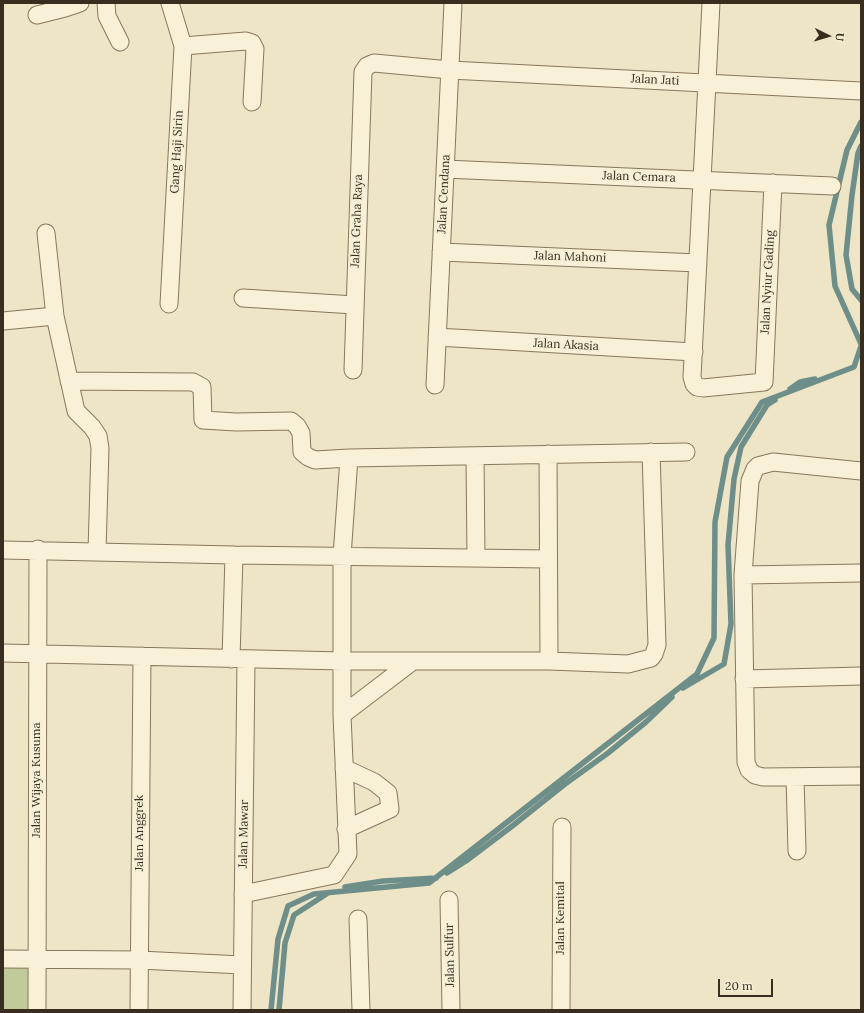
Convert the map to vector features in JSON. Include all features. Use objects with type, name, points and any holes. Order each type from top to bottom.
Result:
[{"type":"street","points":[[37,15],[80,3]]},
{"type":"street","points":[[106,3],[107,16],[120,42]]},
{"type":"street","name":"Gang Haji Sirin","points":[[169,304],[183,46],[170,3]]},
{"type":"street","name":"Jalan Cendana","points":[[435,385],[453,3]]},
{"type":"street","points":[[694,352],[712,3]]},
{"type":"street","points":[[183,46],[246,41],[252,43],[255,49],[252,102]]},
{"type":"street","name":"Jalan Jati","points":[[363,72],[368,66],[374,63],[450,70],[861,91]]},
{"type":"street","name":"Jalan Graha Raya","points":[[352,370],[363,72]]},
{"type":"street","name":"Jalan Cemara","points":[[445,169],[832,186]]},
{"type":"street","name":"Jalan Nyiur Gading","points":[[694,352],[692,377],[694,384],[697,387],[703,388],[764,382],[773,183]]},
{"type":"street","points":[[46,233],[55,316],[76,411],[92,427],[98,436],[100,448],[97,551]]},
{"type":"street","name":"Jalan Mahoni","points":[[441,252],[698,263]]},
{"type":"street","points":[[243,298],[354,305]]},
{"type":"street","points":[[3,321],[55,316]]},
{"type":"street","name":"Jalan Akasia","points":[[437,337],[694,352]]},
{"type":"street","points":[[69,381],[193,382],[202,387],[203,420],[291,421],[297,426],[301,433],[302,452],[308,457],[316,460],[349,458],[686,452]]},
{"type":"street","points":[[3,653],[342,661],[549,661],[628,664],[651,658],[657,645],[651,452]]},
{"type":"street","points":[[548,454],[549,661]]},
{"type":"street","points":[[475,456],[476,558]]},
{"type":"street","points":[[243,894],[334,875],[348,854],[342,715],[342,556],[349,458]]},
{"type":"street","points":[[861,471],[773,462],[758,466],[755,469],[750,481],[743,575],[746,762],[749,770],[755,775],[763,777],[861,776]]},
{"type":"street","points":[[3,550],[234,555],[548,558]]},
{"type":"street","name":"Jalan Wijaya Kusuma","points":[[37,1010],[38,550]]},
{"type":"street","name":"Jalan Mawar","points":[[234,555],[239,659],[243,894],[242,1010]]},
{"type":"street","points":[[743,575],[861,573]]},
{"type":"street","name":"Jalan Anggrek","points":[[138,1010],[142,656]]},
{"type":"street","points":[[342,715],[413,661]]},
{"type":"street","points":[[744,680],[861,676]]},
{"type":"street","points":[[344,768],[374,782],[388,793],[390,808],[346,829]]},
{"type":"street","points":[[795,777],[797,851]]},
{"type":"street","name":"Jalan Kemital","points":[[561,1010],[562,827]]},
{"type":"street","name":"Jalan Sulfur","points":[[449,900],[451,1010]]},
{"type":"street","points":[[358,920],[361,1010]]},
{"type":"street","points":[[3,959],[37,958],[139,960],[242,965]]},
{"type":"green space","points":[[32,963],[32,1010],[3,1010],[3,964]]},
{"type":"waterway","points":[[861,122],[847,150],[829,225],[835,286],[861,344]]},
{"type":"waterway","points":[[861,146],[858,153],[852,195],[846,255],[852,289],[861,300]]},
{"type":"waterway","points":[[271,1010],[278,939],[288,906],[314,894],[429,883],[697,674],[714,638],[715,522],[727,457],[762,402],[854,367],[861,346]]},
{"type":"waterway","points":[[790,389],[800,382],[815,379]]},
{"type":"waterway","points":[[683,688],[724,664],[731,624],[728,545],[734,479],[741,447],[767,405],[775,400]]},
{"type":"waterway","points":[[447,873],[466,861],[565,784],[608,753],[646,722],[672,697]]},
{"type":"waterway","points":[[345,887],[383,881],[436,878]]},
{"type":"waterway","points":[[279,1010],[285,943],[294,915],[328,893]]}]
